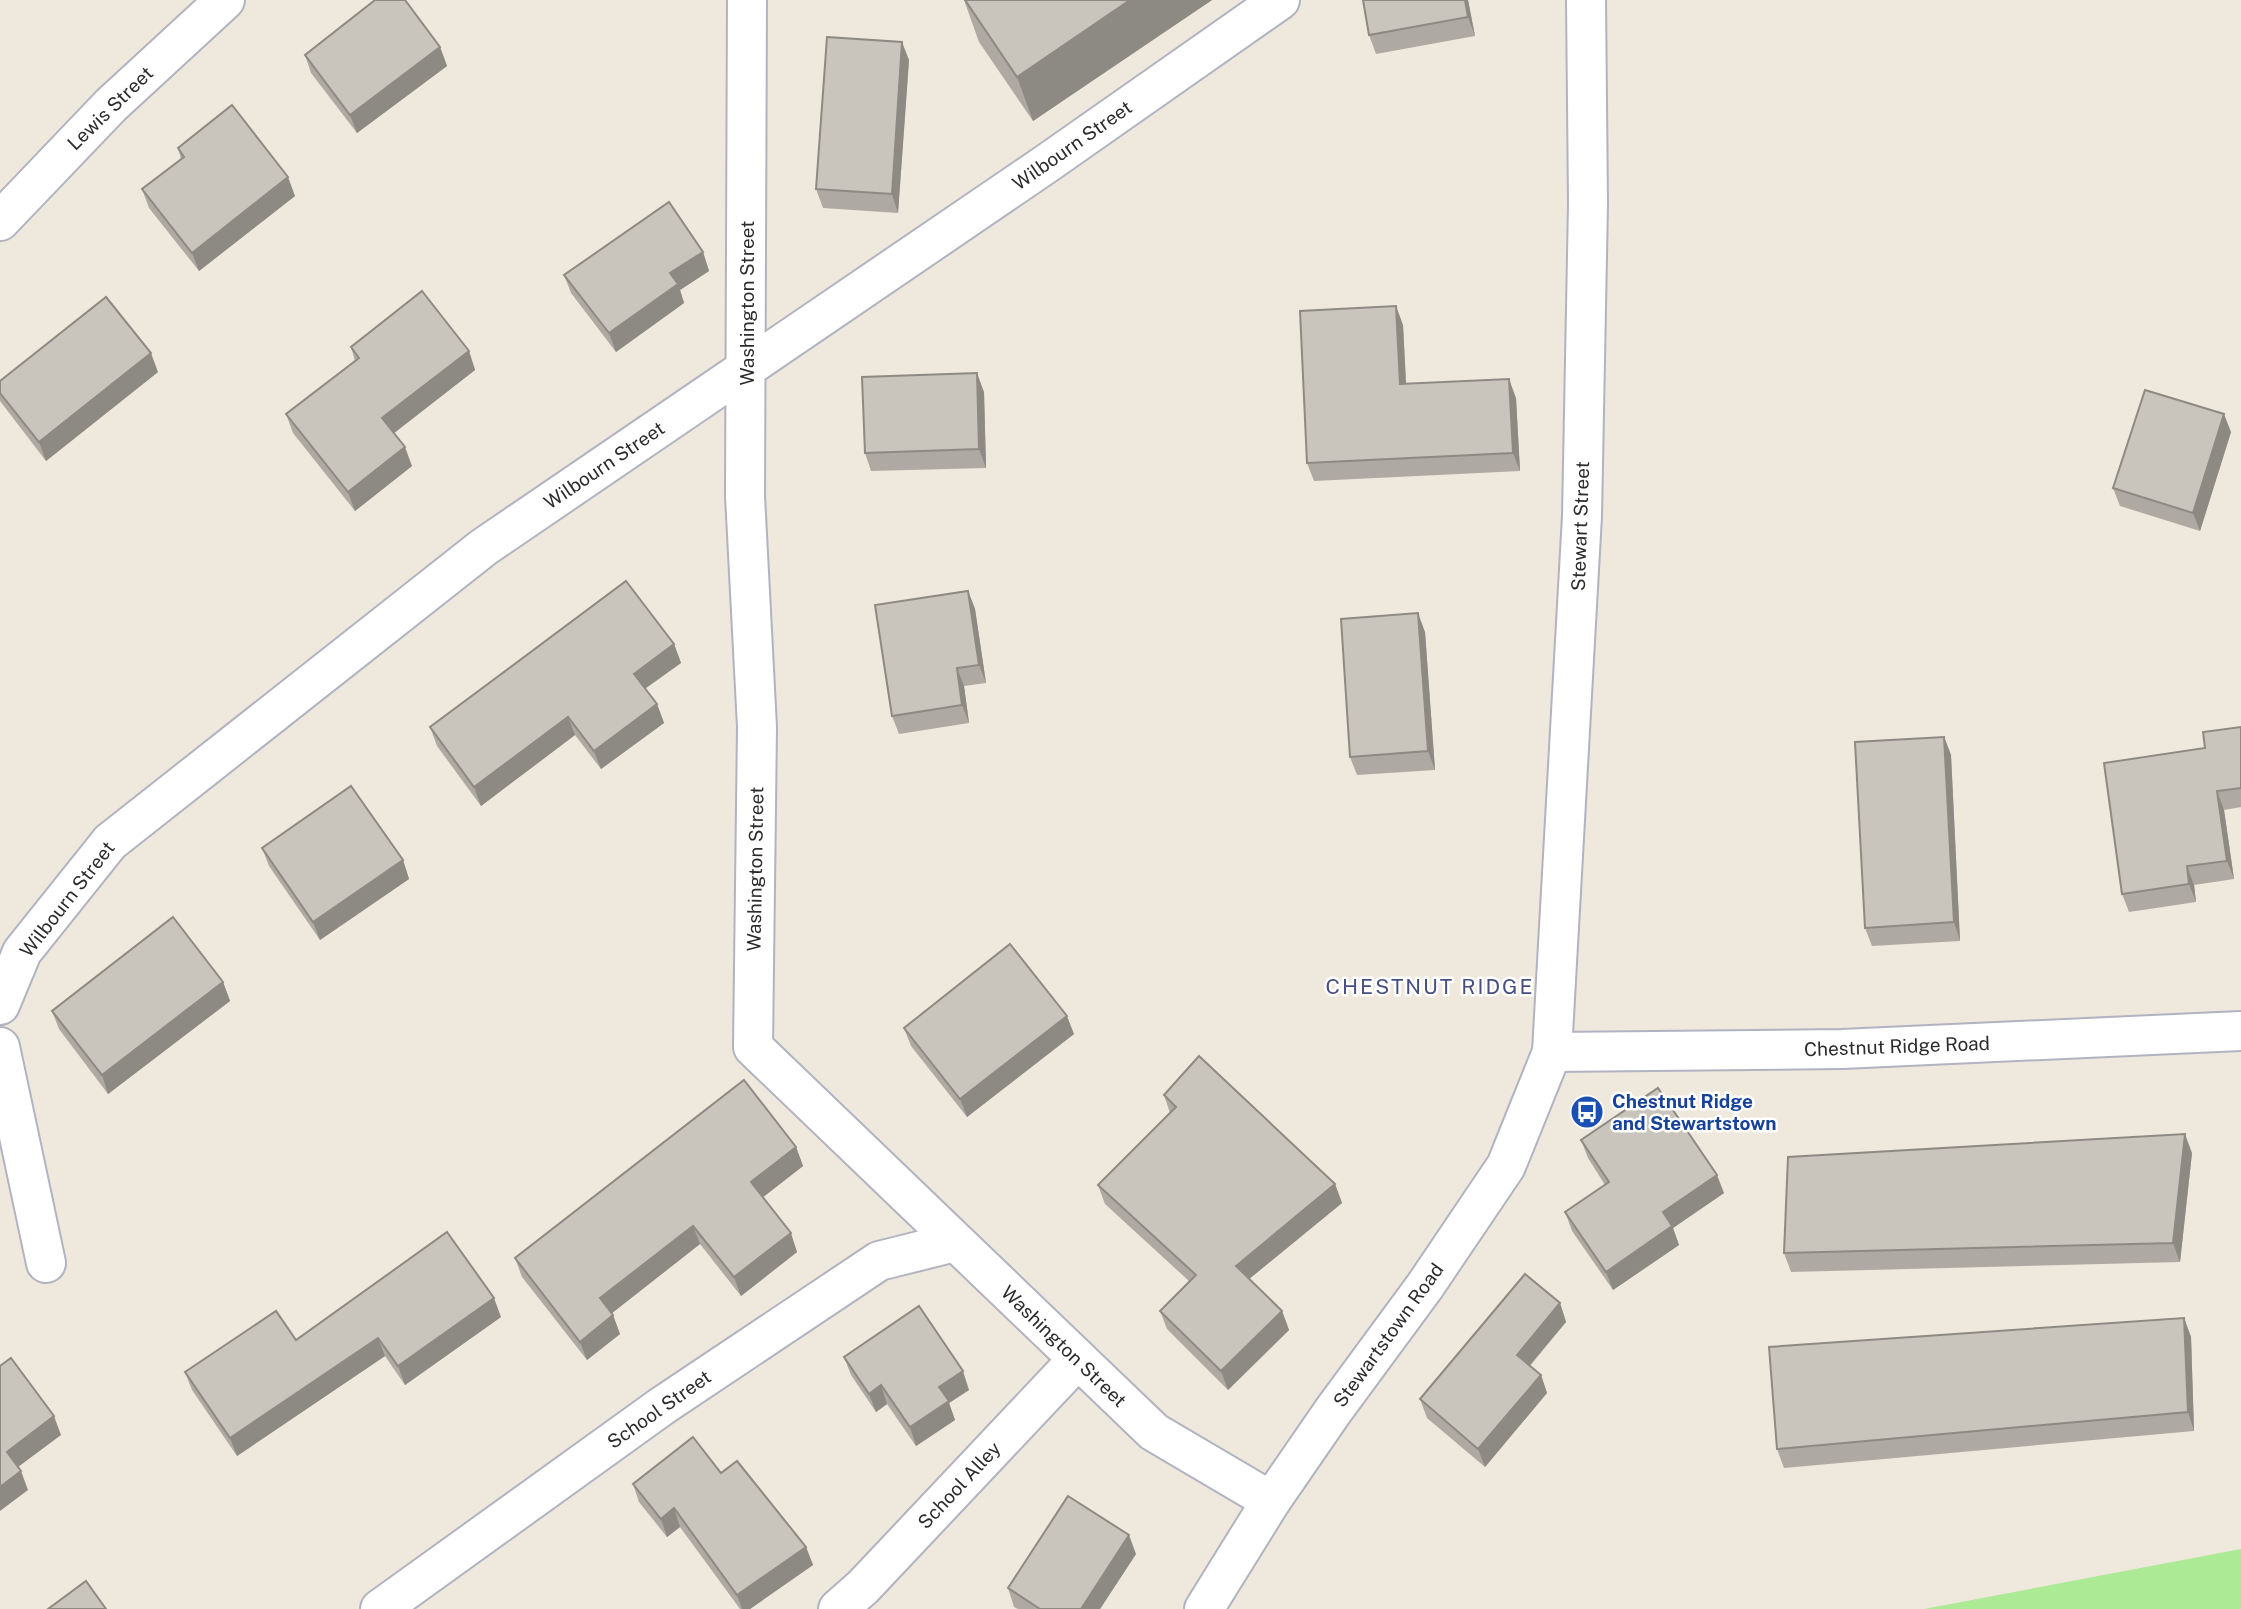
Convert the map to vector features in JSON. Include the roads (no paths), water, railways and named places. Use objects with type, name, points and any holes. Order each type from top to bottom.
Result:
[{"type":"street","name":"Lewis Street","points":[[0,220],[111,105],[225,0]]},
{"type":"street","name":"Washington Street","points":[[747,0],[745,496],[757,727],[753,1047],[1154,1432],[1271,1501]]},
{"type":"street","name":"Wilbourn Street","points":[[0,1005],[22,953],[110,842],[484,547],[1046,164],[1280,0]]},
{"type":"street","name":"Stewart Street","points":[[1552,1052],[1582,516],[1588,204],[1586,0]]},
{"type":"street","name":"Chestnut Ridge Road","points":[[1552,1052],[1842,1049],[2241,1031]]},
{"type":"street","points":[[0,1047],[46,1263]]},
{"type":"street","name":"Stewartstown Road","points":[[1204,1609],[1271,1501],[1333,1410],[1425,1286],[1506,1166],[1552,1052]]},
{"type":"street","name":"School Street","points":[[380,1609],[662,1406],[878,1261],[955,1242]]},
{"type":"street","name":"School Alley","points":[[838,1609],[863,1587],[1078,1359]]},
{"type":"place","name":"Chestnut Ridge and Stewartstown","points":[[1587,1112]]},
{"type":"district","name":"CHESTNUT RIDGE","points":[[1430,986]]}]
